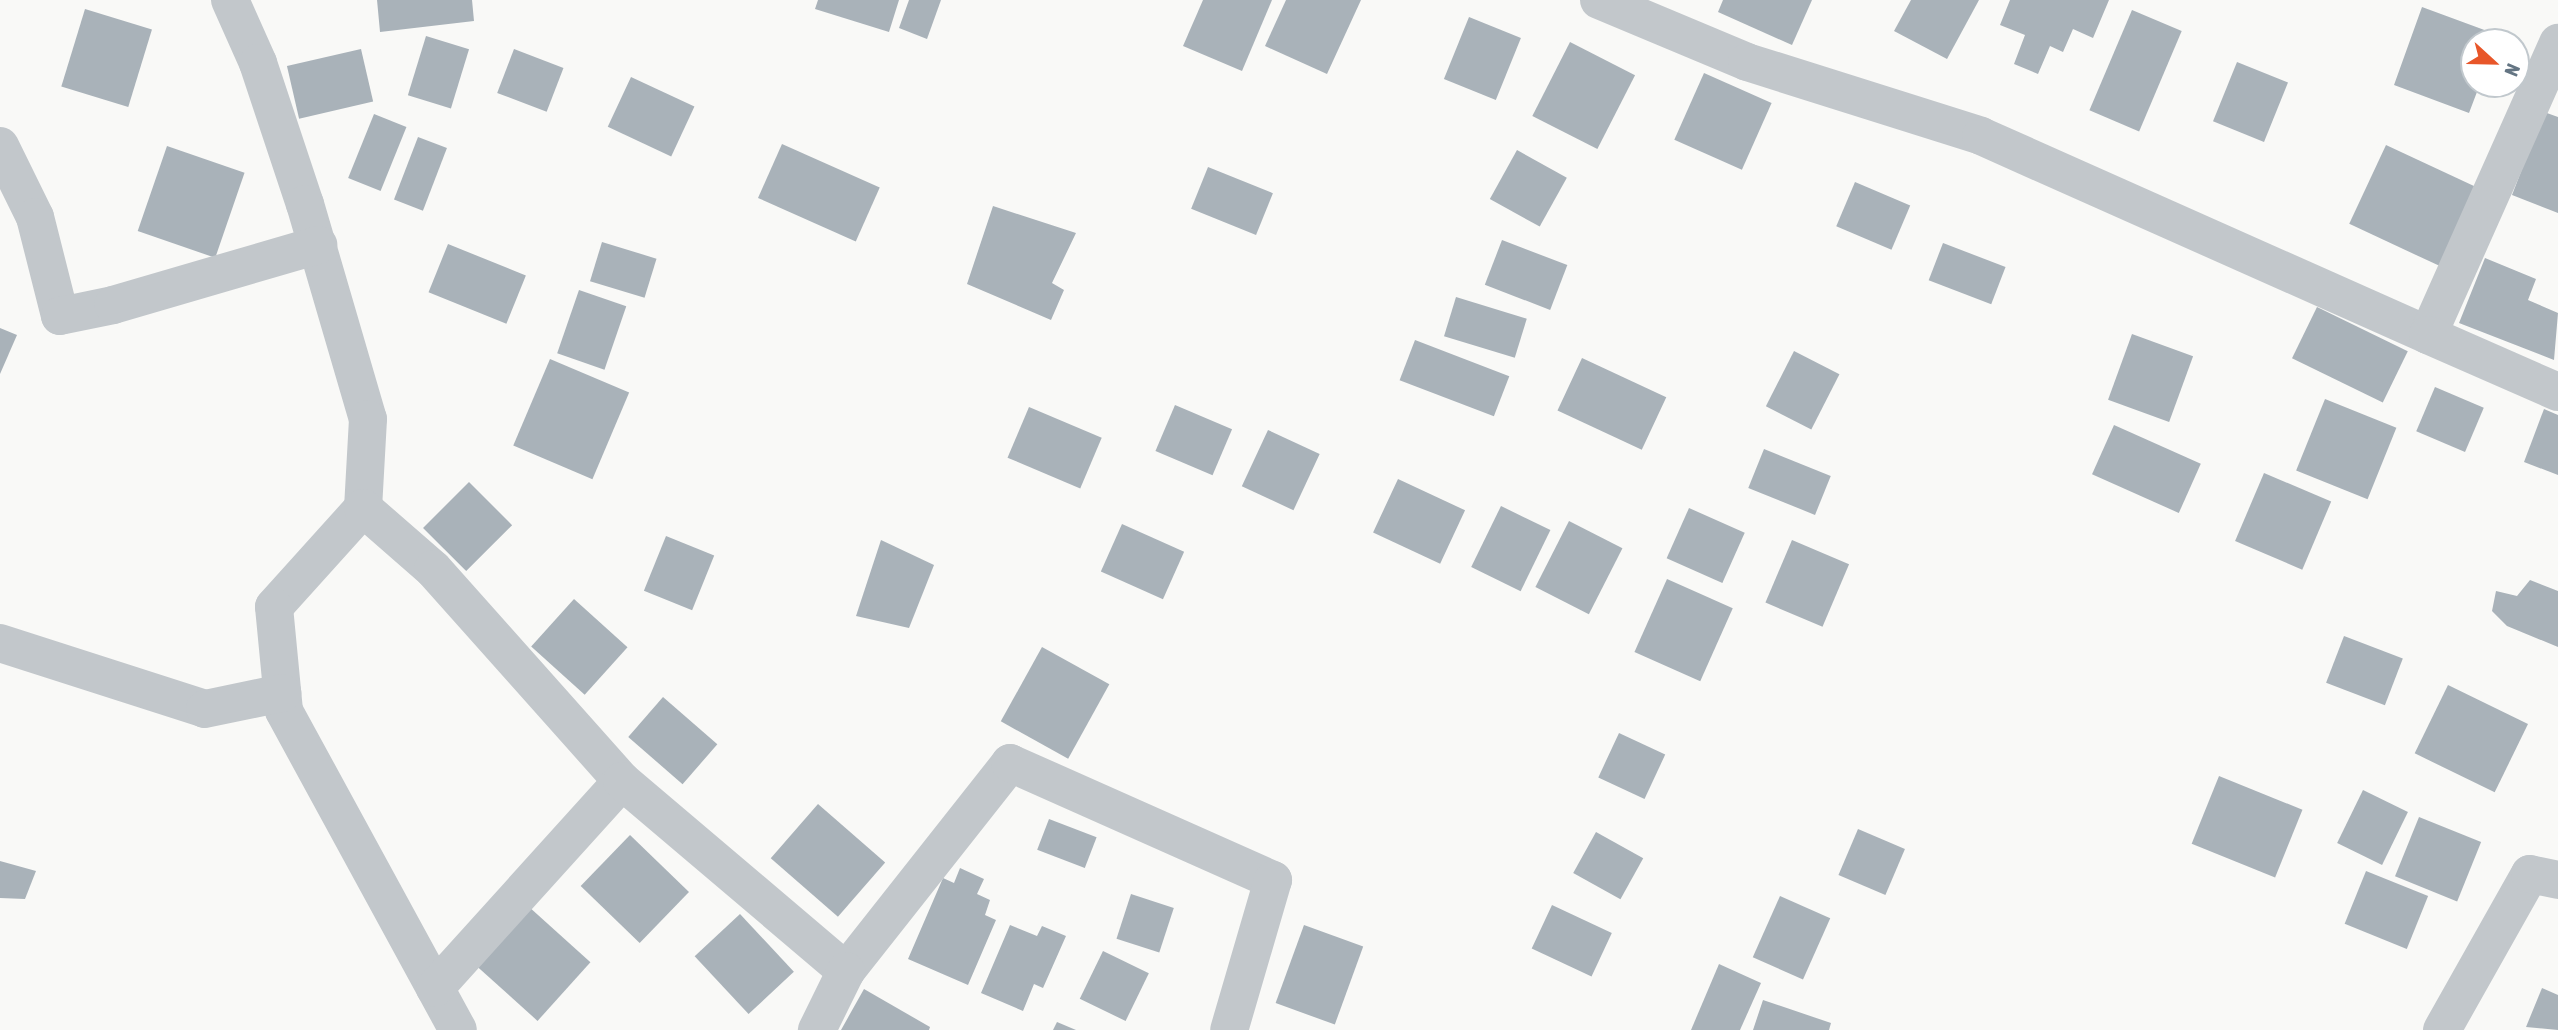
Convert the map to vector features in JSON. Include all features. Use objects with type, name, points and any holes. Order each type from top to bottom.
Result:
[{"type":"street","points":[[230,0],[258,63],[318,245],[369,419],[363,508],[274,607],[284,711],[458,1030]]},
{"type":"street","points":[[1599,0],[1747,62],[1980,136],[2558,392]]},
{"type":"street","points":[[2428,335],[2558,43]]},
{"type":"street","points":[[0,146],[35,218],[60,316],[113,305],[318,245]]},
{"type":"street","points":[[363,508],[433,569],[622,781],[846,971]]},
{"type":"street","points":[[0,643],[205,709],[282,693]]},
{"type":"street","points":[[817,1030],[846,971],[1010,763],[1273,880],[1229,1030]]},
{"type":"street","points":[[435,988],[622,781]]},
{"type":"street","points":[[2442,1030],[2530,874],[2558,880]]},
{"type":"building","points":[[377,0],[472,0],[474,21],[380,32]]},
{"type":"building","points":[[818,0],[899,0],[889,32],[815,9]]},
{"type":"building","points":[[909,0],[941,0],[927,39],[899,28]]},
{"type":"building","points":[[1203,0],[1272,0],[1242,71],[1183,46]]},
{"type":"building","points":[[1286,0],[1361,0],[1327,74],[1265,46]]},
{"type":"building","points":[[1723,0],[1812,0],[1792,45],[1718,12]]},
{"type":"building","points":[[1911,0],[1979,0],[1947,59],[1894,31]]},
{"type":"building","points":[[2010,0],[2109,0],[2093,38],[2073,29],[2063,52],[2050,46],[2038,74],[2014,64],[2025,35],[2000,25]]},
{"type":"building","points":[[2422,7],[2479,28],[2460,28],[2460,98],[2475,98],[2469,113],[2394,85]]},
{"type":"building","points":[[85,9],[152,29],[128,107],[61,86]]},
{"type":"building","points":[[2132,10],[2182,31],[2139,131],[2089,110]]},
{"type":"building","points":[[1469,17],[1521,38],[1496,100],[1444,79]]},
{"type":"building","points":[[426,36],[469,49],[451,108],[408,95]]},
{"type":"building","points":[[1570,42],[1635,75],[1597,149],[1532,116]]},
{"type":"building","points":[[361,49],[373,102],[299,119],[287,66]]},
{"type":"building","points":[[514,49],[563,68],[547,112],[497,93]]},
{"type":"building","points":[[2237,62],[2288,83],[2264,142],[2213,121]]},
{"type":"building","points":[[1704,73],[1772,103],[1742,170],[1674,140]]},
{"type":"building","points":[[631,77],[694,107],[671,156],[608,127]]},
{"type":"building","points":[[2544,112],[2558,117],[2558,213],[2512,195]]},
{"type":"building","points":[[374,114],[406,127],[381,191],[348,178]]},
{"type":"building","points":[[418,137],[447,148],[423,211],[394,200]]},
{"type":"building","points":[[782,144],[880,188],[856,241],[758,198]]},
{"type":"building","points":[[2386,145],[2477,187],[2440,266],[2349,224]]},
{"type":"building","points":[[167,146],[245,173],[215,258],[138,231]]},
{"type":"building","points":[[1517,150],[1567,178],[1540,227],[1490,199]]},
{"type":"building","points":[[1208,167],[1273,193],[1256,235],[1191,209]]},
{"type":"building","points":[[1855,182],[1910,205],[1891,250],[1836,226]]},
{"type":"building","points":[[993,206],[1076,233],[1052,283],[1064,290],[1051,320],[967,284]]},
{"type":"building","points":[[1502,240],[1567,265],[1550,310],[1485,285]]},
{"type":"building","points":[[602,242],[657,259],[645,298],[590,281]]},
{"type":"building","points":[[1943,243],[2006,267],[1991,304],[1929,280]]},
{"type":"building","points":[[448,244],[526,275],[506,324],[429,292]]},
{"type":"building","points":[[2485,258],[2536,279],[2528,300],[2558,313],[2554,360],[2459,323]]},
{"type":"building","points":[[579,290],[626,306],[604,370],[557,353]]},
{"type":"building","points":[[1456,297],[1527,319],[1515,358],[1444,336]]},
{"type":"building","points":[[2317,307],[2408,351],[2383,403],[2292,358]]},
{"type":"building","points":[[0,328],[17,335],[0,374]]},
{"type":"building","points":[[2132,334],[2193,356],[2169,422],[2108,400]]},
{"type":"building","points":[[1415,340],[1509,376],[1494,416],[1400,380]]},
{"type":"building","points":[[1794,351],[1839,374],[1811,429],[1766,406]]},
{"type":"building","points":[[1582,358],[1666,397],[1642,450],[1557,411]]},
{"type":"building","points":[[550,359],[629,393],[592,479],[513,446]]},
{"type":"building","points":[[2435,387],[2484,408],[2465,452],[2416,431]]},
{"type":"building","points":[[2325,399],[2396,428],[2368,499],[2296,470]]},
{"type":"building","points":[[1175,405],[1232,429],[1213,475],[1155,451]]},
{"type":"building","points":[[1029,407],[1102,438],[1080,488],[1008,458]]},
{"type":"building","points":[[2544,409],[2558,415],[2558,475],[2524,462]]},
{"type":"building","points":[[2114,425],[2201,464],[2179,513],[2092,474]]},
{"type":"building","points":[[1268,430],[1320,454],[1293,510],[1242,486]]},
{"type":"building","points":[[1764,449],[1831,476],[1815,515],[1748,488]]},
{"type":"building","points":[[2264,473],[2331,502],[2302,570],[2235,541]]},
{"type":"building","points":[[1398,479],[1465,510],[1440,564],[1373,532]]},
{"type":"building","points":[[469,482],[512,525],[466,571],[423,528]]},
{"type":"building","points":[[1501,506],[1550,530],[1521,591],[1471,567]]},
{"type":"building","points":[[1689,508],[1745,533],[1722,583],[1667,558]]},
{"type":"building","points":[[1569,521],[1622,548],[1589,614],[1535,587]]},
{"type":"building","points":[[1122,524],[1184,552],[1163,599],[1101,572]]},
{"type":"building","points":[[666,536],[714,555],[692,610],[644,591]]},
{"type":"building","points":[[881,540],[934,565],[909,628],[856,616]]},
{"type":"building","points":[[1792,540],[1849,564],[1823,627],[1765,603]]},
{"type":"building","points":[[1667,579],[1733,608],[1700,681],[1634,652]]},
{"type":"building","points":[[2530,580],[2558,591],[2558,647],[2507,626],[2492,611],[2496,591],[2517,596]]},
{"type":"building","points":[[574,599],[628,647],[585,695],[531,647]]},
{"type":"building","points":[[2344,636],[2403,659],[2385,705],[2326,683]]},
{"type":"building","points":[[1042,647],[1109,684],[1068,759],[1001,721]]},
{"type":"building","points":[[2448,685],[2528,724],[2495,792],[2415,753]]},
{"type":"building","points":[[663,697],[717,744],[683,784],[628,737]]},
{"type":"building","points":[[1619,733],[1665,755],[1645,799],[1598,777]]},
{"type":"building","points":[[2219,776],[2302,810],[2275,877],[2192,844]]},
{"type":"building","points":[[2363,790],[2408,812],[2382,865],[2337,843]]},
{"type":"building","points":[[818,804],[885,862],[838,917],[771,858]]},
{"type":"building","points":[[2419,817],[2481,842],[2457,901],[2395,876]]},
{"type":"building","points":[[1049,819],[1097,837],[1085,868],[1037,850]]},
{"type":"building","points":[[1858,829],[1905,849],[1885,895],[1838,875]]},
{"type":"building","points":[[1596,832],[1643,858],[1620,899],[1573,873]]},
{"type":"building","points":[[630,835],[689,892],[640,943],[581,886]]},
{"type":"building","points":[[0,861],[36,871],[25,899],[0,898]]},
{"type":"building","points":[[960,868],[984,879],[977,894],[990,900],[985,915],[996,920],[968,985],[908,959],[943,878],[954,883]]},
{"type":"building","points":[[2366,871],[2428,896],[2407,949],[2345,924]]},
{"type":"building","points":[[1131,894],[1174,908],[1159,953],[1116,939]]},
{"type":"building","points":[[1780,896],[1830,918],[1803,980],[1753,957]]},
{"type":"building","points":[[1552,905],[1612,933],[1592,976],[1532,949]]},
{"type":"building","points":[[528,906],[590,962],[538,1021],[475,965]]},
{"type":"building","points":[[740,914],[794,972],[749,1014],[695,956]]},
{"type":"building","points":[[1010,925],[1037,936],[1042,926],[1066,936],[1043,988],[1034,984],[1023,1011],[981,993]]},
{"type":"building","points":[[1304,925],[1363,947],[1335,1025],[1276,1003]]},
{"type":"building","points":[[1103,951],[1149,973],[1126,1021],[1080,999]]},
{"type":"building","points":[[1719,964],[1761,983],[1740,1030],[1691,1030]]},
{"type":"building","points":[[2542,988],[2558,995],[2558,1030],[2526,1027]]},
{"type":"building","points":[[864,989],[930,1027],[929,1030],[841,1030]]},
{"type":"building","points":[[1763,1000],[1831,1023],[1829,1030],[1753,1030]]},
{"type":"building","points":[[1057,1022],[1076,1030],[1053,1030]]}]
